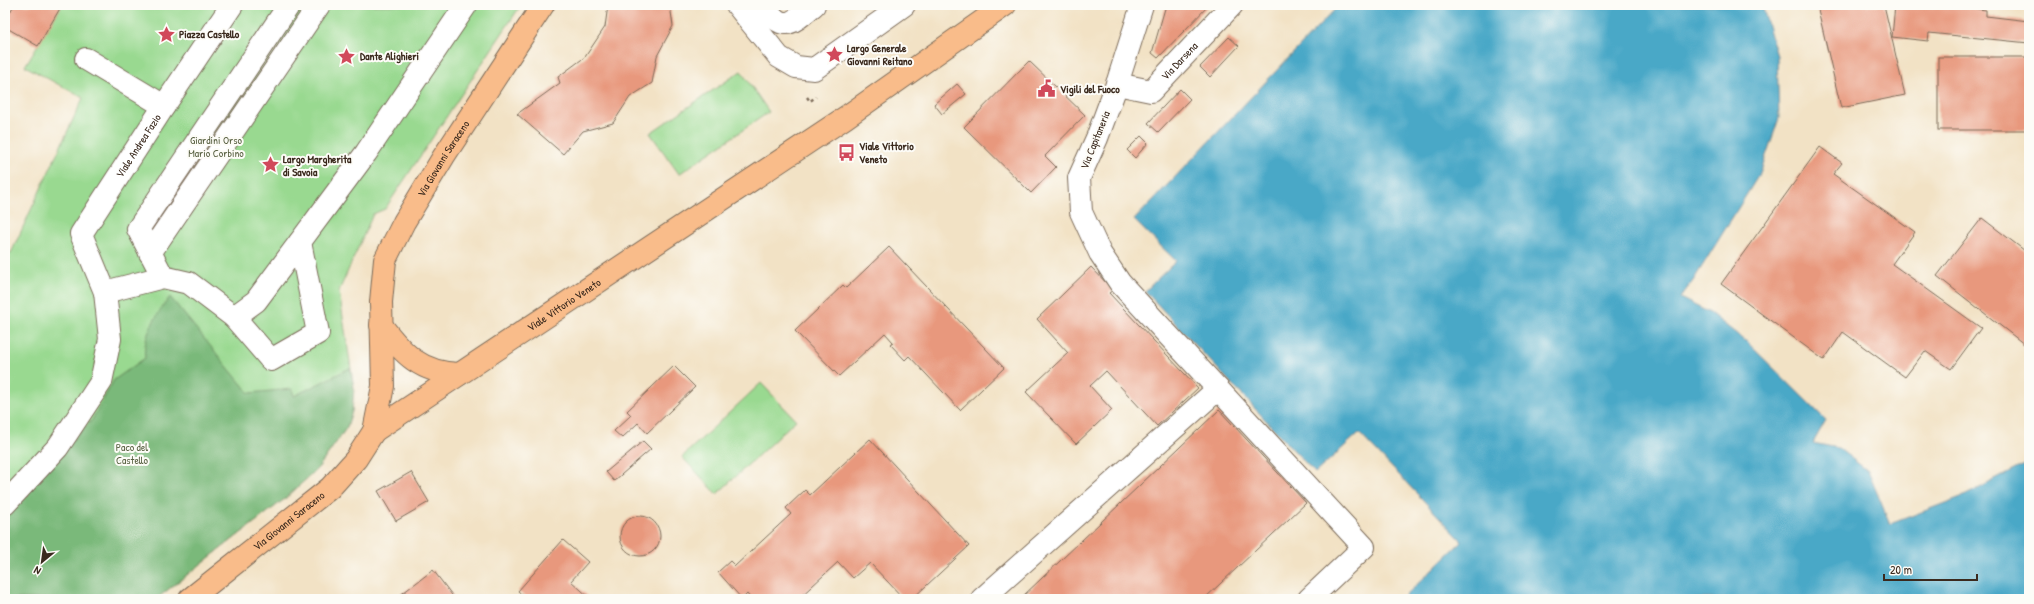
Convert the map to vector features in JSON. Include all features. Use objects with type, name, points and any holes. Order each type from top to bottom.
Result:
[{"type":"main road","name":"Via Giovanni Saraceno","points":[[190,599],[330,488],[356,459],[374,430],[383,386],[380,302],[385,260],[404,222],[444,156],[543,5]]},
{"type":"main road","name":"Viale Vittorio Veneto","points":[[374,430],[839,121],[1005,5]]},
{"type":"main road","points":[[381,325],[397,345],[412,360],[442,374],[459,374]]},
{"type":"street","name":"Viale Andrea Fazio","points":[[105,292],[81,234],[232,5]]},
{"type":"street","points":[[163,277],[138,229],[290,5]]},
{"type":"street","points":[[150,253],[319,5]]},
{"type":"street","points":[[234,317],[256,301],[300,242],[366,153],[466,5]]},
{"type":"street","points":[[737,5],[779,57],[796,67],[814,70],[904,5]]},
{"type":"street","points":[[762,5],[772,18],[782,23],[794,22],[814,5]]},
{"type":"street","name":"Via Capitaneria","points":[[1142,5],[1097,138],[1079,178],[1081,212],[1100,253],[1120,283],[1364,547],[1309,599]]},
{"type":"street","name":"Via Darsena","points":[[1116,84],[1151,91],[1232,5]]},
{"type":"street","points":[[86,59],[164,106]]},
{"type":"street","points":[[5,504],[58,447],[101,382],[110,339],[105,292],[163,277],[189,283],[234,317],[271,360],[318,334],[300,242]]},
{"type":"street","points":[[986,598],[1218,389]]},
{"type":"green space","name":"Giardini Orso Mario Corbino","points":[[62,5],[521,5],[385,209],[373,214],[339,291],[354,388],[352,411],[347,427],[318,468],[286,498],[156,599],[5,599],[5,251],[11,253],[83,98],[25,66]]},
{"type":"green space","points":[[741,71],[769,112],[679,174],[650,133]]},
{"type":"green space","name":"Paco del Castello","points":[[170,297],[249,393],[292,389],[294,396],[350,368],[354,388],[352,411],[347,427],[318,468],[286,498],[156,599],[5,599],[5,512],[92,420],[114,380],[145,358],[148,334],[160,311]]},
{"type":"green space","points":[[761,383],[796,420],[717,494],[682,457]]},
{"type":"water","points":[[1339,5],[1762,5],[1777,56],[1779,118],[1760,173],[1693,281],[1680,298],[1710,313],[1747,342],[1826,420],[1813,443],[1838,448],[1868,471],[1890,524],[1966,495],[2029,462],[2029,599],[1402,599],[1462,541],[1359,433],[1315,473],[1145,291],[1176,261],[1134,220]]},
{"type":"building","points":[[14,5],[62,5],[38,46],[5,27],[5,21]]},
{"type":"building","points":[[608,5],[670,5],[673,26],[657,56],[652,83],[630,97],[613,123],[583,131],[563,154],[517,114],[560,83],[558,77],[585,57],[605,27]]},
{"type":"building","points":[[1166,5],[1209,5],[1158,58],[1152,53]]},
{"type":"building","points":[[1817,5],[1884,5],[1905,95],[1841,108]]},
{"type":"building","points":[[1895,5],[1951,5],[1986,10],[1986,16],[2029,21],[2029,43],[1929,33],[1928,41],[1892,37]]},
{"type":"building","points":[[1229,37],[1239,46],[1210,77],[1200,67]]},
{"type":"building","points":[[1938,57],[2029,57],[2029,130],[1938,130]]},
{"type":"building","points":[[1029,61],[1085,115],[1045,156],[1056,167],[1031,193],[964,127]]},
{"type":"building","points":[[957,84],[966,94],[942,114],[934,104]]},
{"type":"building","points":[[1180,89],[1190,99],[1158,132],[1148,123]]},
{"type":"building","points":[[1141,136],[1148,143],[1135,158],[1127,150]]},
{"type":"building","points":[[1820,147],[1842,163],[1833,174],[1915,232],[1892,264],[1981,328],[1951,369],[1925,351],[1905,377],[1843,332],[1824,360],[1721,284]]},
{"type":"building","points":[[1982,218],[2029,254],[2029,348],[1937,276]]},
{"type":"building","points":[[889,247],[1004,368],[960,410],[909,356],[905,360],[890,344],[893,342],[885,333],[839,376],[795,331],[843,285],[846,288]]},
{"type":"building","points":[[1091,267],[1113,290],[1109,293],[1198,388],[1157,426],[1106,371],[1090,386],[1112,410],[1076,444],[1026,392],[1068,353],[1037,319]]},
{"type":"building","points":[[674,366],[695,387],[647,433],[638,423],[622,438],[614,431],[631,415],[627,411]]},
{"type":"building","points":[[1219,410],[1306,503],[1204,599],[1024,599],[1022,597]]},
{"type":"building","points":[[870,439],[969,546],[912,599],[904,599],[870,563],[853,578],[838,562],[798,599],[751,599],[747,594],[742,599],[718,572],[730,561],[735,566],[791,514],[786,508],[805,490],[810,495]]},
{"type":"building","points":[[643,441],[651,449],[614,481],[606,472]]},
{"type":"building","points":[[411,472],[429,502],[396,521],[378,491]]},
{"type":"building","points":[[644,516],[651,519],[657,525],[660,536],[659,544],[651,553],[644,556],[636,556],[629,553],[621,544],[620,532],[623,525],[632,517]]},
{"type":"building","points":[[563,540],[588,562],[571,581],[591,599],[549,599],[546,596],[543,599],[527,599],[518,591]]},
{"type":"building","points":[[433,570],[455,599],[395,599]]},
{"type":"place","name":"Piazza Castello","points":[[166,34]]},
{"type":"place","name":"Largo Generale Giovanni Reitano","points":[[834,54]]},
{"type":"place","name":"Dante Alighieri","points":[[347,56]]},
{"type":"place","name":"Vigili del Fuoco","points":[[1047,89]]},
{"type":"place","name":"Viale Vittorio Veneto","points":[[846,152]]},
{"type":"place","name":"Largo Margherita di Savoia","points":[[270,165]]}]
